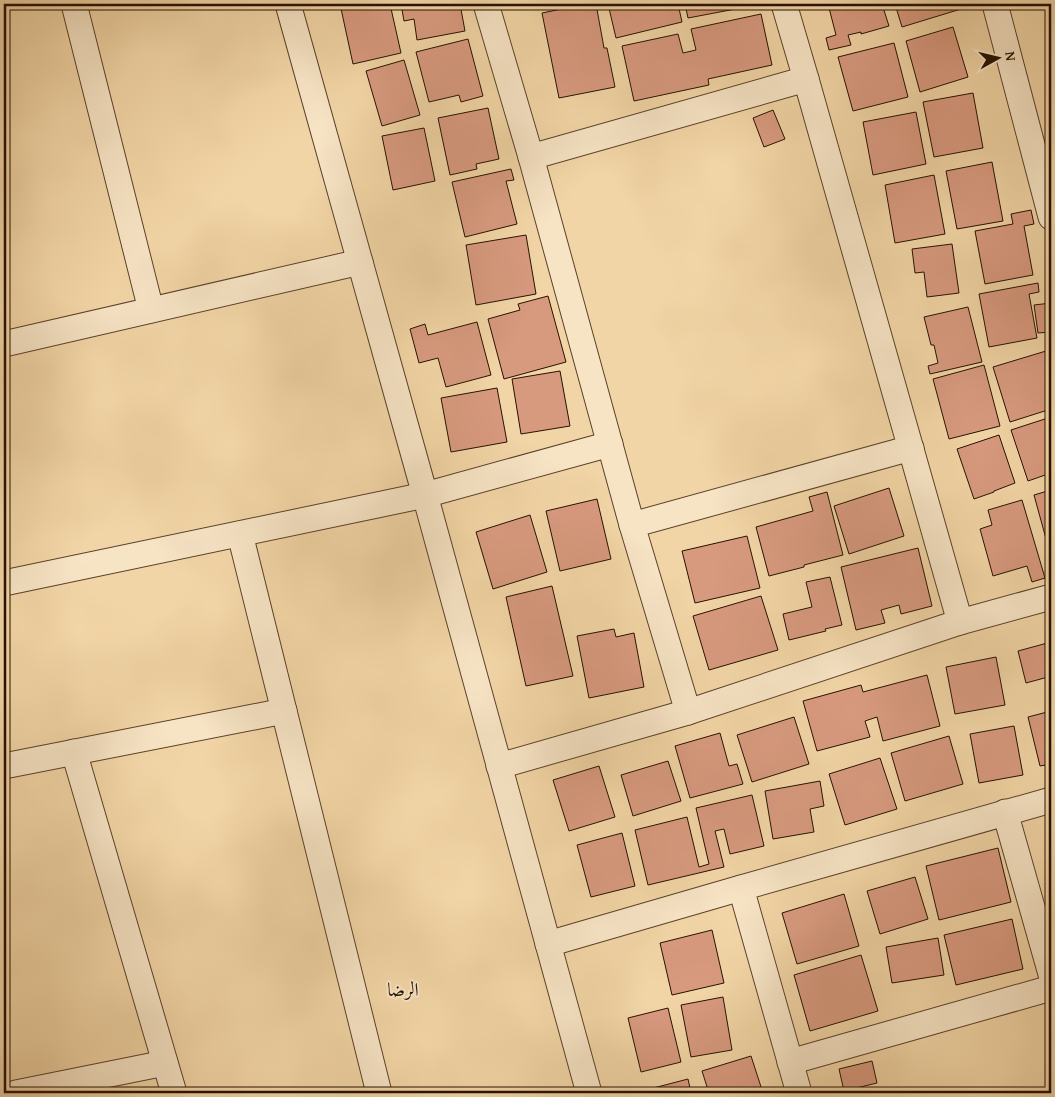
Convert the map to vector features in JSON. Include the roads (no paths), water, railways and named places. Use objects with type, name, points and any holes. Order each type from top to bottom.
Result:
[{"type":"street","points":[[74,4],[151,310]]},
{"type":"street","points":[[288,4],[589,1093]]},
{"type":"street","points":[[486,4],[531,157],[632,525],[688,712]]},
{"type":"street","points":[[784,4],[960,622]]},
{"type":"street","points":[[995,4],[1051,217]]},
{"type":"street","points":[[531,157],[806,79]]},
{"type":"street","points":[[4,344],[360,262]]},
{"type":"street","points":[[4,583],[425,495],[610,444]]},
{"type":"street","points":[[632,525],[911,448]]},
{"type":"street","points":[[240,534],[379,1093]]},
{"type":"street","points":[[499,766],[688,712],[960,622],[1051,596]]},
{"type":"street","points":[[4,766],[284,711]]},
{"type":"street","points":[[74,752],[174,1093]]},
{"type":"street","points":[[548,944],[1051,800]]},
{"type":"street","points":[[1005,812],[1051,974]]},
{"type":"street","points":[[741,888],[799,1093]]},
{"type":"street","points":[[790,1062],[1051,988]]},
{"type":"street","points":[[16,1093],[165,1063]]},
{"type":"district","name":"الرضا","points":[[403,989]]}]
